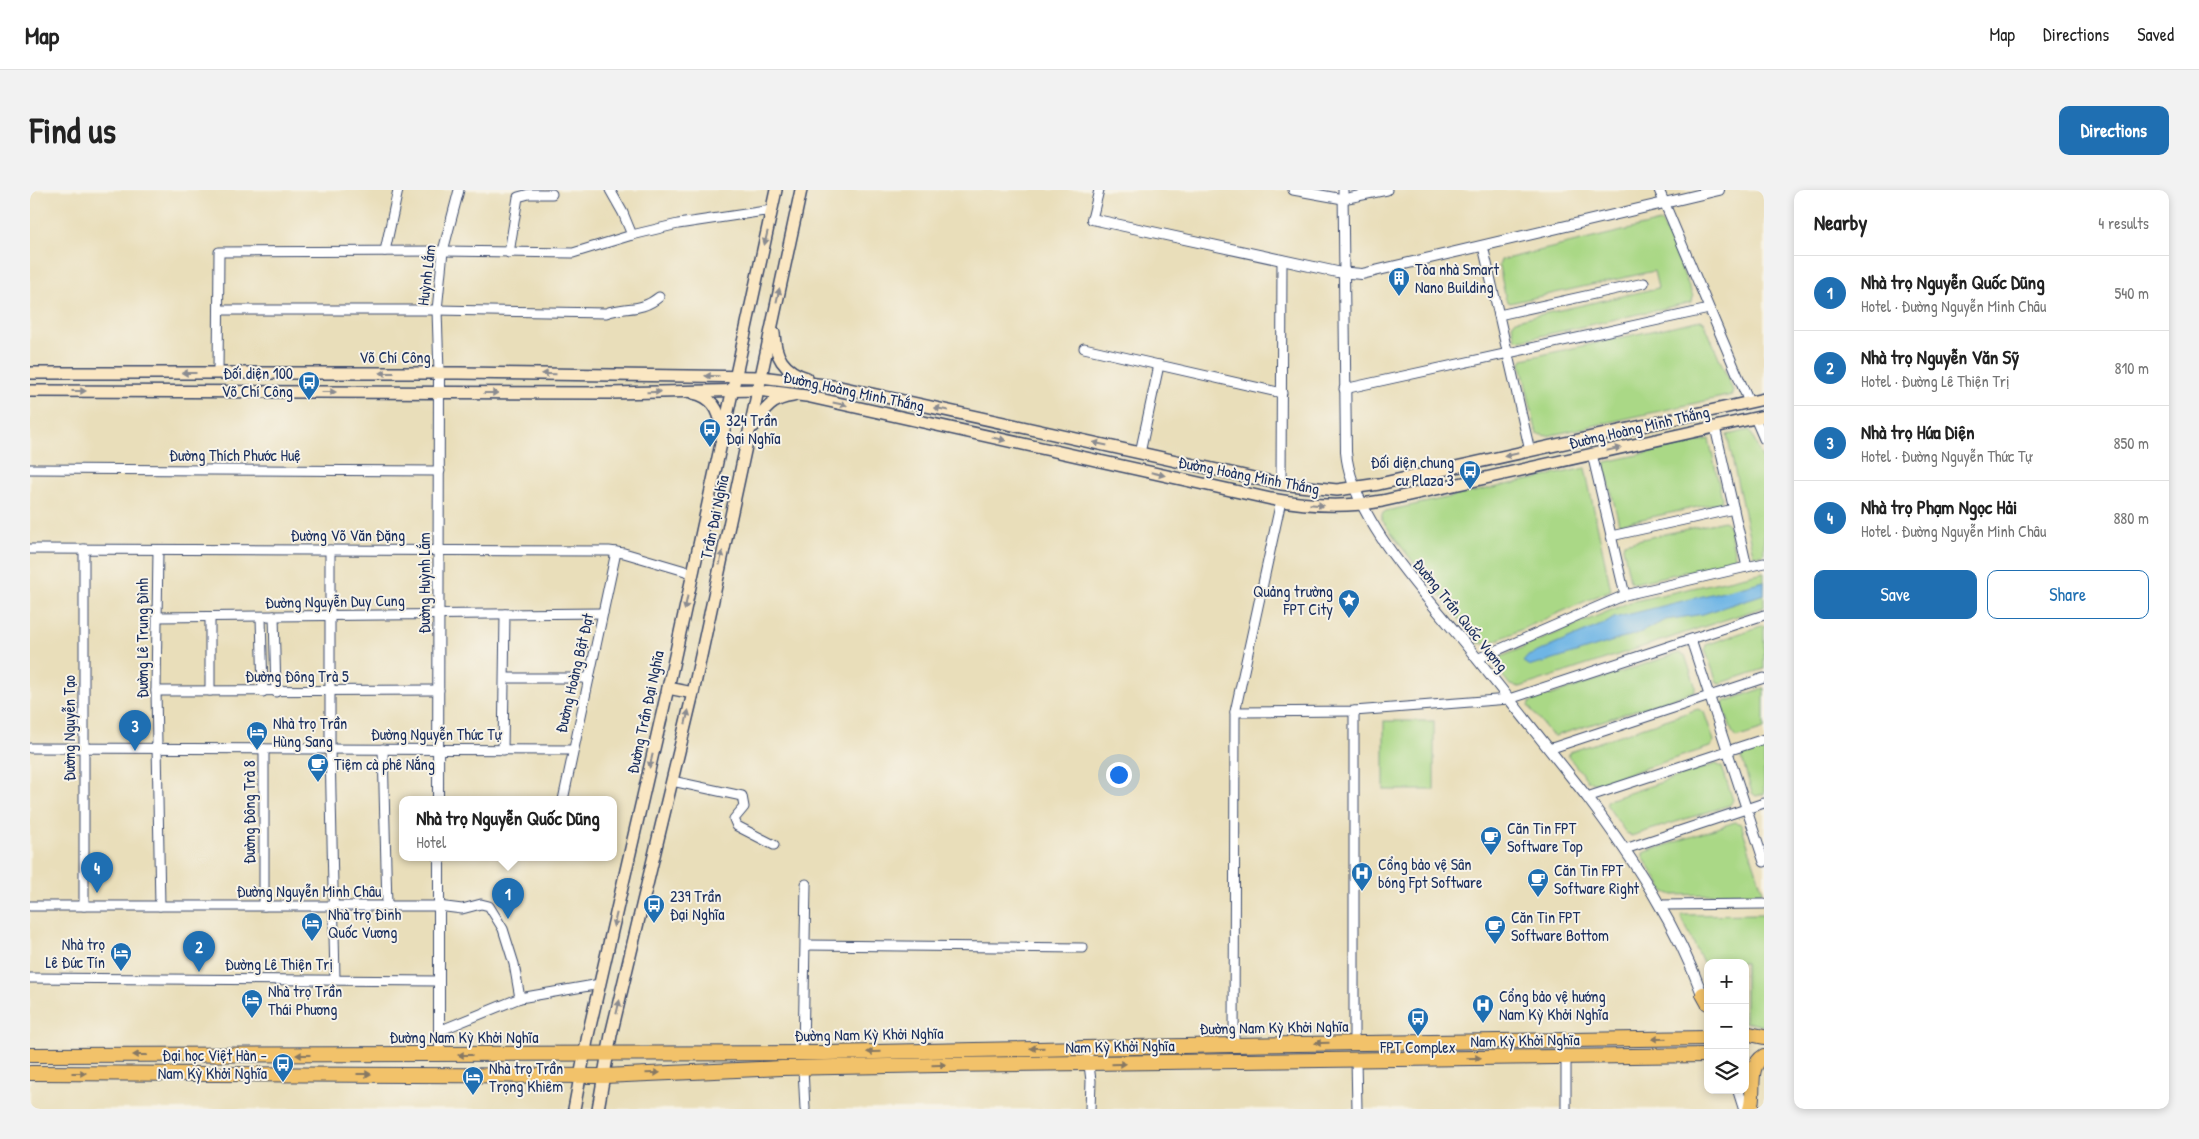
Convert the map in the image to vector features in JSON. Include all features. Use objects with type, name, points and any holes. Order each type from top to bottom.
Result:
[{"type":"main road","points":[[772,210],[776,190]]},
{"type":"main road","name":"Trần Đại Nghĩa","points":[[608,1054],[693,693],[801,190]]},
{"type":"main road","name":"Đường Trần Đại Nghĩa","points":[[574,1109],[584,1055],[668,688],[734,376],[772,210]]},
{"type":"main road","points":[[774,314],[775,345],[783,365],[800,376],[840,387]]},
{"type":"main road","name":"Võ Chí Công","points":[[30,374],[439,369],[761,377]]},
{"type":"main road","name":"Đường Hoàng Minh Thắng","points":[[761,377],[840,387],[1281,484],[1326,490],[1354,489],[1764,399]]},
{"type":"main road","points":[[30,391],[439,393],[758,390]]},
{"type":"main road","name":"Đường Hoàng Minh Thắng","points":[[758,390],[806,396],[1281,501],[1330,506],[1361,505],[1759,417]]},
{"type":"main road","points":[[683,392],[704,397],[713,405],[720,419],[722,435]]},
{"type":"main road","points":[[748,436],[761,414],[770,404],[787,397],[806,396]]},
{"type":"main road","points":[[1749,402],[1759,417]]},
{"type":"main road","points":[[1530,451],[1534,467]]},
{"type":"main road","points":[[1136,469],[1140,453]]},
{"type":"main road","points":[[668,688],[693,693]]},
{"type":"main road","points":[[1749,1034],[1764,1037]]},
{"type":"main road","points":[[1749,1038],[1764,1037]]},
{"type":"main road","name":"Đường Nam Kỳ Khởi Nghĩa","points":[[30,1055],[803,1053],[1704,1038]]},
{"type":"main road","points":[[803,1053],[803,1068]]},
{"type":"main road","points":[[598,1109],[608,1054]]},
{"type":"main road","points":[[1749,1054],[1764,1055]]},
{"type":"main road","name":"Nam Kỳ Khởi Nghĩa","points":[[803,1068],[1704,1055]]},
{"type":"main road","points":[[1750,1109],[1753,1070],[1758,1060],[1764,1055]]},
{"type":"main road","name":"Đường Nam Kỳ Khởi Nghĩa","points":[[30,1073],[604,1076],[803,1068]]},
{"type":"street","points":[[385,251],[398,190]]},
{"type":"street","points":[[610,190],[632,235]]},
{"type":"street","points":[[1099,190],[1092,219],[1344,273],[1368,273],[1719,190]]},
{"type":"street","points":[[1293,190],[1344,194],[1387,190]]},
{"type":"street","points":[[1659,190],[1749,402]]},
{"type":"street","name":"Huỳnh Lắm","points":[[439,369],[437,310],[443,251],[460,192]]},
{"type":"street","points":[[509,253],[518,197],[529,194],[552,194]]},
{"type":"street","name":"Đường Trần Quốc Vượng","points":[[1344,194],[1346,460],[1354,489],[1361,505],[1390,551],[1587,797],[1625,849],[1660,905],[1686,953],[1704,996]]},
{"type":"street","points":[[218,373],[219,252],[443,251],[573,253],[632,235],[704,219],[772,210]]},
{"type":"street","points":[[1483,246],[1530,451]]},
{"type":"street","points":[[1281,484],[1282,260]]},
{"type":"street","points":[[1499,315],[1644,283]]},
{"type":"street","points":[[219,310],[437,310],[606,313],[614,310],[644,307],[659,297]]},
{"type":"street","points":[[1344,389],[1709,308]]},
{"type":"street","points":[[1084,348],[1282,393]]},
{"type":"street","points":[[1140,453],[1159,365]]},
{"type":"street","name":"Đường Huỳnh Lắm","points":[[438,796],[439,369]]},
{"type":"street","points":[[1759,417],[1764,439]]},
{"type":"street","points":[[1715,427],[1747,567]]},
{"type":"street","points":[[1592,454],[1625,595]]},
{"type":"street","name":"Đường Thích Phước Huệ","points":[[30,469],[440,471]]},
{"type":"street","points":[[1234,1045],[1235,712],[1281,501]]},
{"type":"street","points":[[1611,536],[1734,509]]},
{"type":"street","name":"Đường Võ Văn Đặng","points":[[30,549],[616,552],[692,573]]},
{"type":"street","name":"Đường Nguyễn Tạo","points":[[84,549],[84,906]]},
{"type":"street","name":"Đường Lê Trung Đình","points":[[158,550],[156,691],[160,906]]},
{"type":"street","points":[[330,550],[330,749],[335,980]]},
{"type":"street","name":"Đường Hoàng Bật Đạt","points":[[563,796],[616,552]]},
{"type":"street","points":[[1477,659],[1625,595],[1764,564]]},
{"type":"street","name":"Đường Nguyễn Duy Cung","points":[[157,617],[603,613]]},
{"type":"street","points":[[503,750],[505,614]]},
{"type":"street","points":[[274,616],[276,692]]},
{"type":"street","points":[[1235,712],[1354,711],[1509,699],[1764,616]]},
{"type":"street","points":[[210,617],[210,691]]},
{"type":"street","points":[[261,617],[262,692]]},
{"type":"street","points":[[1691,640],[1764,862]]},
{"type":"street","points":[[505,678],[589,678]]},
{"type":"street","points":[[1549,749],[1764,678]]},
{"type":"street","name":"Đường Đông Trà 5","points":[[156,691],[439,690]]},
{"type":"street","points":[[1354,711],[1354,1043]]},
{"type":"street","points":[[1587,797],[1764,739]]},
{"type":"street","name":"Đường Nguyễn Thức Tự","points":[[30,748],[572,750]]},
{"type":"street","name":"Đường Đông Trà 8","points":[[264,749],[264,906]]},
{"type":"street","points":[[383,749],[387,906]]},
{"type":"street","points":[[672,781],[742,796],[744,807],[734,819],[737,826],[774,845]]},
{"type":"street","points":[[1625,849],[1764,803]]},
{"type":"street","points":[[438,861],[440,1055]]},
{"type":"street","points":[[803,1053],[806,884]]},
{"type":"street","name":"Đường Nguyễn Minh Châu","points":[[30,906],[438,906],[462,909],[480,904],[489,906],[503,929],[514,964],[520,998]]},
{"type":"street","points":[[1660,905],[1764,904]]},
{"type":"street","points":[[806,945],[1083,948]]},
{"type":"street","name":"Đường Lê Thiện Trị","points":[[30,978],[438,981]]},
{"type":"street","points":[[439,1031],[520,998],[600,984]]},
{"type":"street","points":[[1087,1048],[1090,1109]]},
{"type":"street","points":[[1566,1056],[1566,1109]]},
{"type":"street","points":[[1356,1060],[1357,1109]]},
{"type":"street","points":[[803,1068],[805,1109]]},
{"type":"street","points":[[1739,1094],[1744,1109]]},
{"type":"green space","points":[[1660,222],[1663,225],[1693,296],[1692,302],[1522,340],[1515,339],[1512,325],[1516,320],[1658,288],[1654,271],[1510,303],[1506,300],[1499,266],[1501,260]]},
{"type":"green space","points":[[1701,320],[1704,322],[1733,391],[1732,395],[1547,436],[1537,434],[1521,364],[1523,359]]},
{"type":"green space","points":[[1750,430],[1764,463],[1764,554],[1756,556],[1753,554],[1727,435]]},
{"type":"green space","points":[[1709,439],[1722,498],[1721,502],[1619,524],[1605,465],[1606,462]]},
{"type":"green space","points":[[1585,468],[1611,590],[1488,644],[1478,643],[1382,520],[1382,514],[1386,511]]},
{"type":"green space","points":[[1724,521],[1728,524],[1735,555],[1733,561],[1635,583],[1630,581],[1623,547],[1624,543]]},
{"type":"green space","points":[[1764,572],[1764,607],[1520,687],[1510,685],[1494,665],[1496,659],[1630,602]]},
{"type":"green space","points":[[1764,625],[1764,669],[1721,683],[1717,682],[1705,649],[1706,645]]},
{"type":"green space","points":[[1679,653],[1685,655],[1695,685],[1695,690],[1692,692],[1555,736],[1551,734],[1528,706],[1530,702]]},
{"type":"green space","points":[[1764,688],[1764,729],[1736,738],[1723,706],[1724,702]]},
{"type":"green space","points":[[1698,709],[1704,712],[1714,741],[1710,747],[1596,784],[1588,781],[1568,756],[1570,752]]},
{"type":"green space","points":[[1384,721],[1434,721],[1434,790],[1384,790]]},
{"type":"green space","points":[[1764,748],[1764,794],[1756,796],[1752,793],[1742,758],[1745,754]]},
{"type":"green space","points":[[1716,764],[1722,767],[1733,800],[1730,805],[1631,836],[1626,833],[1606,804],[1608,800]]},
{"type":"green space","points":[[1735,822],[1741,824],[1762,889],[1761,893],[1673,895],[1665,892],[1643,857],[1643,853]]},
{"type":"green space","points":[[1764,914],[1764,1026],[1749,1023],[1749,959],[1704,959],[1704,965],[1681,916]]},
{"type":"water","points":[[1764,581],[1764,594],[1703,614],[1666,620],[1639,633],[1547,662],[1531,666],[1523,662],[1528,656],[1614,618]]},
{"type":"place","name":"Tòa nhà Smart Nano Building","points":[[1399,297]]},
{"type":"place","name":"Đối diện 100 Võ Chí Công","points":[[309,401]]},
{"type":"place","name":"324 Trần Đại Nghĩa","points":[[710,448]]},
{"type":"place","name":"Đối diện chung cư Plaza 3","points":[[1470,490]]},
{"type":"place","name":"Quảng trường FPT City","points":[[1349,619]]},
{"type":"place","name":"Nhà trọ Hứa Diện","points":[[135,751]]},
{"type":"place","name":"Nhà trọ Trần Hùng Sang","points":[[257,751]]},
{"type":"place","name":"Tiệm cà phê Nắng","points":[[318,783]]},
{"type":"place","name":"Căn Tin FPT Software Top","points":[[1491,856]]},
{"type":"place","name":"Cổng bảo vệ Sân bóng Fpt Software","points":[[1362,892]]},
{"type":"place","name":"Nhà trọ Phạm Ngọc Hải","points":[[97,893]]},
{"type":"place","name":"Căn Tin FPT Software Right","points":[[1538,898]]},
{"type":"place","name":"Nhà trọ Nguyễn Quốc Dũng","points":[[508,919]]},
{"type":"place","name":"239 Trần Đại Nghĩa","points":[[654,924]]},
{"type":"place","name":"Nhà trọ Đinh Quốc Vương","points":[[312,942]]},
{"type":"place","name":"Căn Tin FPT Software Bottom","points":[[1495,945]]},
{"type":"place","name":"Nhà trọ Lê Đức Tín","points":[[121,972]]},
{"type":"place","name":"Nhà trọ Nguyễn Văn Sỹ","points":[[199,972]]},
{"type":"place","name":"Nhà trọ Trần Thái Phương","points":[[252,1019]]},
{"type":"place","name":"Cổng bảo vệ hướng Nam Kỳ Khởi Nghĩa","points":[[1483,1024]]},
{"type":"place","name":"FPT Complex","points":[[1418,1037]]},
{"type":"place","name":"Đại học Việt Hàn - Nam Kỳ Khởi Nghĩa","points":[[283,1083]]},
{"type":"place","name":"Nhà trọ Trần Trọng Khiêm","points":[[473,1096]]}]
